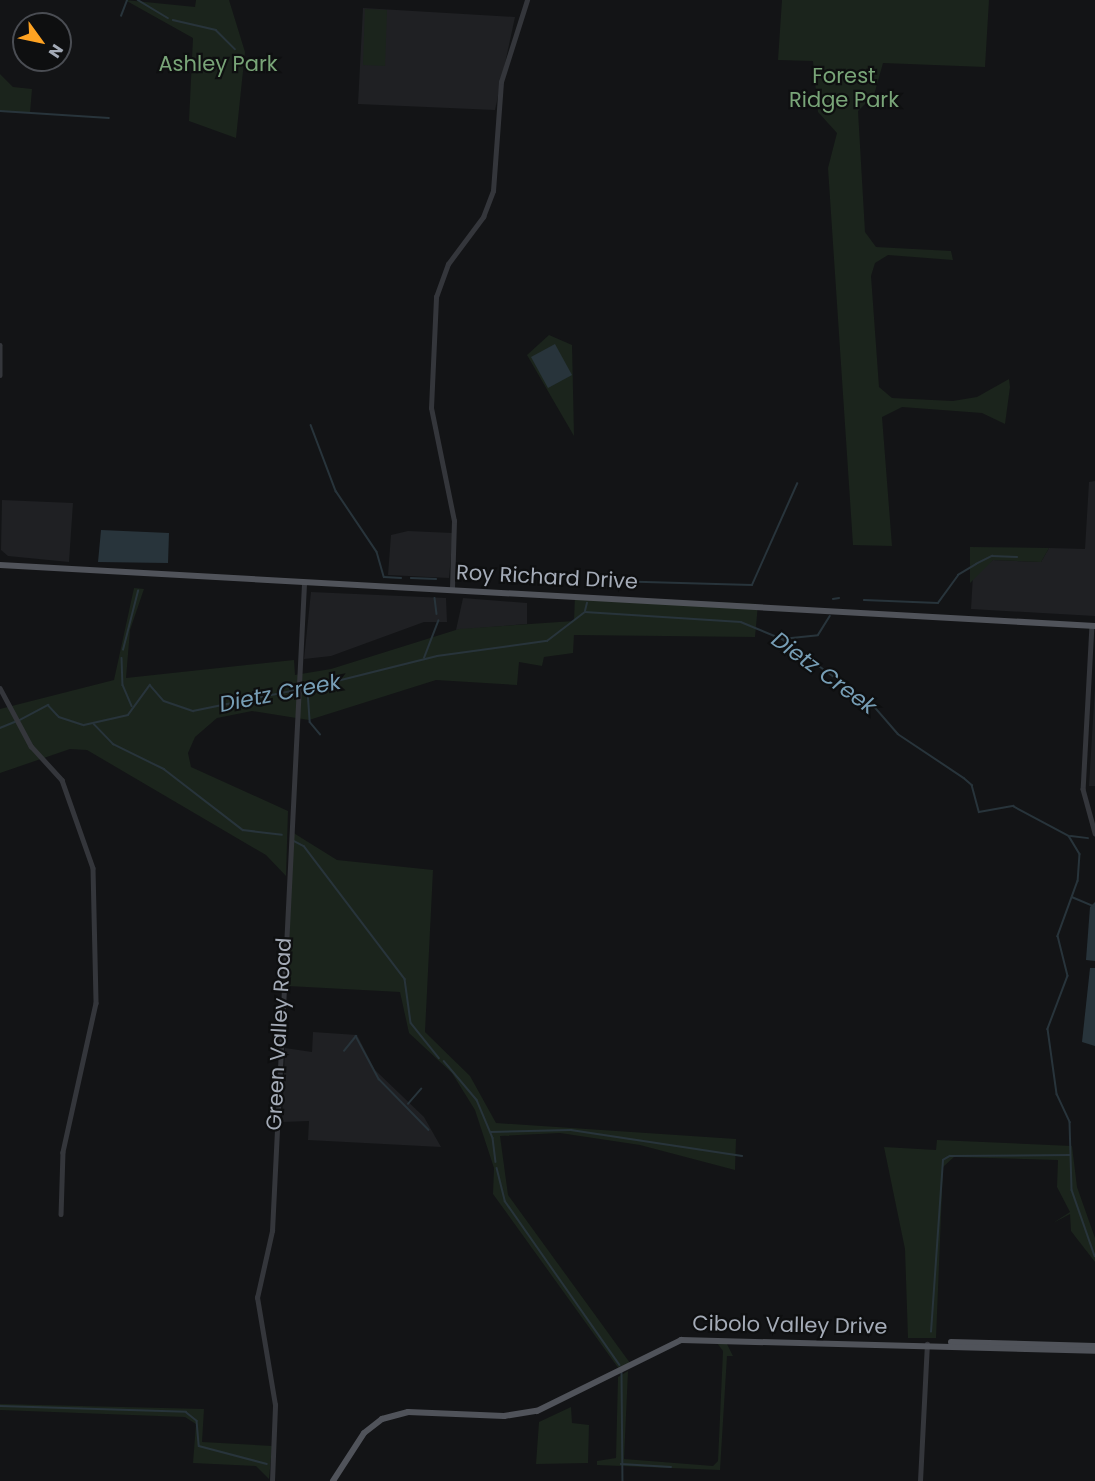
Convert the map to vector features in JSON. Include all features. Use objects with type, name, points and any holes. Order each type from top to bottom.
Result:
[{"type":"main road","name":"Roy Richard Drive","points":[[0,566],[304,583],[452,588],[1094,625]]},
{"type":"main road","name":"Cibolo Valley Drive","points":[[333,1481],[364,1433],[382,1419],[408,1412],[529,1414],[681,1340],[1095,1346]]},
{"type":"main road","name":"Cibolo Valley Drive","points":[[936,1344],[1095,1351]]},
{"type":"street","points":[[452,588],[454,522],[431,408],[436,297],[447,264],[489,202],[501,82],[527,0]]},
{"type":"street","points":[[0,345],[0,375]]},
{"type":"street","name":"Green Valley Road","points":[[272,1481],[275,1406],[257,1298],[272,1231],[295,679],[304,583]]},
{"type":"street","points":[[1094,625],[1083,789],[1095,833]]},
{"type":"street","points":[[0,688],[23,732],[62,780],[76,811],[92,863],[97,911],[94,1021],[63,1152],[61,1214]]},
{"type":"street","points":[[920,1481],[927,1344]]},
{"type":"shaded area","points":[[363,8],[515,17],[495,110],[358,104]]},
{"type":"shaded area","points":[[555,344],[572,375],[548,388],[531,357]]},
{"type":"shaded area","points":[[1095,481],[1095,616],[971,609],[973,575],[993,560],[1041,562],[1049,548],[1085,549],[1089,482]]},
{"type":"shaded area","points":[[2,500],[73,503],[69,562],[8,556],[1,550]]},
{"type":"shaded area","points":[[101,530],[169,533],[168,563],[98,562]]},
{"type":"shaded area","points":[[408,531],[453,533],[449,578],[388,575],[391,535]]},
{"type":"shaded area","points":[[311,592],[446,598],[447,622],[424,622],[331,656],[304,659]]},
{"type":"shaded area","points":[[463,598],[527,603],[527,624],[456,630]]},
{"type":"shaded area","points":[[1095,687],[1095,786],[1089,786]]},
{"type":"shaded area","points":[[1095,902],[1095,961],[1086,960],[1090,907]]},
{"type":"shaded area","points":[[1090,968],[1095,968],[1095,1046],[1082,1042]]},
{"type":"shaded area","points":[[313,1032],[357,1035],[375,1070],[424,1117],[441,1147],[308,1140],[309,1121],[282,1122],[285,1048],[312,1052]]},
{"type":"green space","name":"Ashley Park","points":[[125,0],[195,7],[196,0],[229,0],[245,52],[236,138],[189,121],[193,38]]},
{"type":"green space","name":"Forest Ridge Park","points":[[782,0],[989,0],[985,67],[883,63],[874,95],[858,111],[865,232],[876,247],[951,251],[953,260],[888,255],[875,263],[871,276],[879,387],[892,398],[953,401],[977,397],[1009,379],[1010,387],[1005,424],[982,413],[902,407],[882,417],[892,546],[853,545],[828,168],[837,133],[818,112],[813,61],[778,60]]},
{"type":"green space","points":[[365,9],[387,10],[385,66],[363,65]]},
{"type":"green space","points":[[0,74],[13,87],[32,89],[30,113],[0,112]]},
{"type":"green space","points":[[549,335],[572,345],[574,436],[527,355]]},
{"type":"green space","points":[[970,547],[1049,548],[1041,562],[993,560],[970,583]]},
{"type":"green space","points":[[134,588],[144,589],[130,630],[126,678],[294,660],[295,675],[331,669],[459,629],[574,621],[575,595],[758,604],[755,637],[574,635],[573,653],[544,657],[542,666],[519,662],[517,685],[436,680],[309,720],[252,711],[217,718],[195,737],[188,753],[191,767],[288,811],[286,876],[266,855],[87,750],[70,749],[0,773],[0,709],[114,680]]},
{"type":"green space","points":[[292,832],[337,860],[433,870],[425,1032],[470,1076],[496,1123],[736,1139],[735,1170],[640,1145],[560,1133],[500,1136],[508,1195],[630,1363],[619,1369],[493,1194],[494,1168],[475,1110],[452,1073],[409,1033],[400,992],[288,986]]},
{"type":"green space","points":[[937,1140],[1072,1146],[1077,1187],[1095,1238],[1095,1262],[1071,1231],[1070,1214],[1053,1223],[1070,1212],[1057,1187],[1058,1160],[954,1157],[943,1167],[936,1338],[908,1338],[905,1249],[884,1147],[936,1150]]},
{"type":"green space","points":[[717,1343],[727,1344],[733,1356],[727,1356],[720,1470],[597,1465],[597,1461],[616,1458],[618,1377],[628,1371],[624,1459],[713,1466],[718,1461],[723,1351]]},
{"type":"green space","points":[[0,1404],[204,1409],[202,1442],[272,1446],[269,1479],[256,1466],[193,1463],[196,1424],[185,1417],[0,1410]]},
{"type":"green space","points":[[571,1407],[572,1423],[589,1425],[588,1463],[536,1464],[539,1422]]},
{"type":"waterway","points":[[121,16],[127,0]]},
{"type":"waterway","points":[[138,0],[168,18]]},
{"type":"waterway","points":[[173,20],[216,30],[235,49]]},
{"type":"waterway","points":[[0,111],[109,118]]},
{"type":"waterway","points":[[311,425],[336,491],[377,552],[384,577],[401,578]]},
{"type":"waterway","points":[[610,581],[752,585],[797,484]]},
{"type":"waterway","points":[[864,600],[938,603],[958,575],[976,564],[992,556],[1017,557]]},
{"type":"waterway","points":[[411,578],[436,579]]},
{"type":"waterway","points":[[595,586],[604,580]]},
{"type":"waterway","points":[[123,650],[138,591]]},
{"type":"waterway","points":[[435,598],[437,614]]},
{"type":"waterway","points":[[833,599],[839,598]]},
{"type":"waterway","points":[[585,611],[587,603]]},
{"type":"waterway","name":"Dietz Creek","points":[[301,690],[437,656],[547,641],[585,612],[741,622],[782,639],[873,705],[898,734],[972,785],[979,812],[1013,806],[1069,836],[1080,854],[1078,881],[1058,936],[1068,976],[1048,1029],[1057,1094],[1070,1122],[1072,1190],[1095,1256]]},
{"type":"waterway","points":[[782,639],[818,635],[830,616]]},
{"type":"waterway","points":[[424,658],[438,621]]},
{"type":"waterway","points":[[122,658],[123,685],[132,706]]},
{"type":"waterway","name":"Dietz Creek","points":[[20,720],[48,705],[59,717],[84,725],[128,715],[150,685],[164,701],[193,711],[296,690]]},
{"type":"waterway","points":[[308,691],[310,722],[320,734]]},
{"type":"waterway","name":"Dietz Creek","points":[[0,728],[15,722]]},
{"type":"waterway","points":[[94,724],[113,744],[164,769],[243,830],[282,835]]},
{"type":"waterway","points":[[1071,836],[1088,838]]},
{"type":"waterway","points":[[292,840],[304,846],[405,979],[411,1023],[439,1058]]},
{"type":"waterway","points":[[1072,897],[1095,907]]},
{"type":"waterway","points":[[344,1051],[356,1036],[379,1079],[429,1130]]},
{"type":"waterway","points":[[444,1061],[477,1100],[493,1138],[496,1162]]},
{"type":"waterway","points":[[408,1104],[421,1089]]},
{"type":"waterway","points":[[491,1132],[571,1130],[742,1156]]},
{"type":"waterway","points":[[931,1332],[943,1160],[950,1156],[1070,1155]]},
{"type":"waterway","points":[[497,1168],[505,1201],[620,1365]]},
{"type":"waterway","points":[[622,1372],[623,1481]]},
{"type":"waterway","points":[[0,1406],[186,1412],[197,1421],[199,1446],[267,1464]]},
{"type":"waterway","points":[[621,1464],[671,1467]]}]
